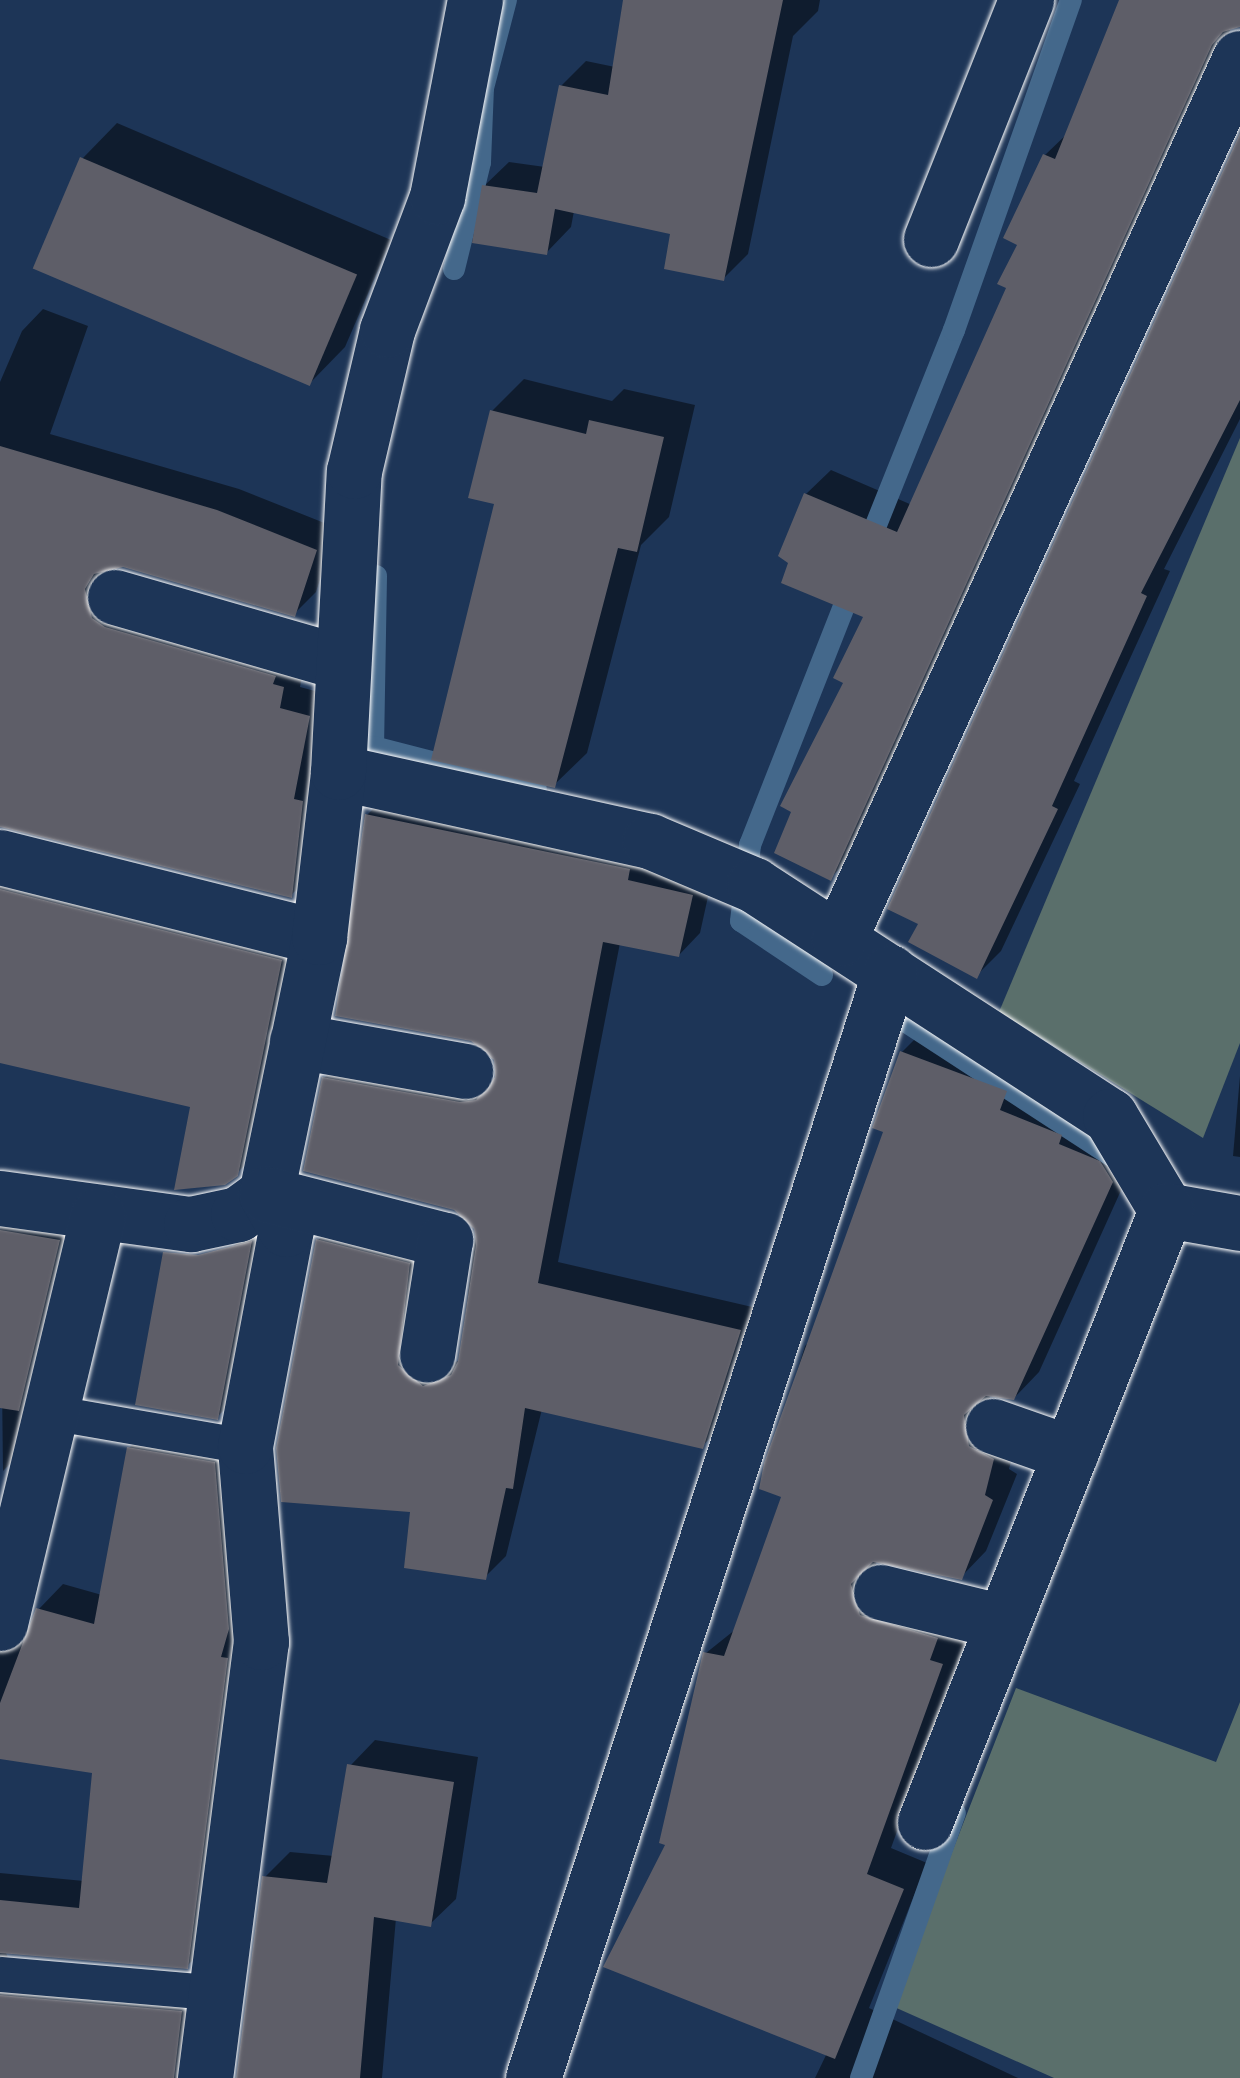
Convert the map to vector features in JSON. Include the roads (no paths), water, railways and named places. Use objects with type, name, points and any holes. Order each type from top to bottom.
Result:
[{"type":"street","points":[[205,2078],[211,1992],[261,1642],[245,1446],[286,1229],[266,1194],[318,937],[338,772],[354,471],[387,330],[437,197],[475,0]]},
{"type":"street","points":[[931,239],[1026,0]]},
{"type":"street","points":[[839,938],[1240,58]]},
{"type":"street","points":[[115,597],[344,663]]},
{"type":"street","points":[[338,772],[650,841],[742,881],[839,938],[1110,1116],[1166,1210]]},
{"type":"street","points":[[0,856],[318,937]]},
{"type":"street","points":[[533,2078],[890,972]]},
{"type":"street","points":[[297,1041],[466,1071]]},
{"type":"street","points":[[0,1198],[98,1216],[191,1224],[238,1214],[266,1194],[445,1240],[427,1355]]},
{"type":"street","points":[[1166,1210],[1240,1222]]},
{"type":"street","points":[[925,1822],[1166,1210]]},
{"type":"street","points":[[0,1622],[98,1216]]},
{"type":"street","points":[[993,1426],[1070,1453]]},
{"type":"street","points":[[880,1592],[1003,1622]]},
{"type":"lane","points":[[50,1412],[245,1446]]},
{"type":"lane","points":[[0,1974],[211,1992]]},
{"type":"waterway","points":[[454,269],[480,162],[483,88],[506,0]]},
{"type":"waterway","points":[[866,550],[954,330],[1071,0]]},
{"type":"waterway","points":[[376,576],[373,747],[536,789]]},
{"type":"waterway","points":[[822,975],[741,921],[750,845],[855,579]]},
{"type":"waterway","points":[[902,1019],[1120,1161]]},
{"type":"waterway","points":[[861,2078],[955,1813]]}]
